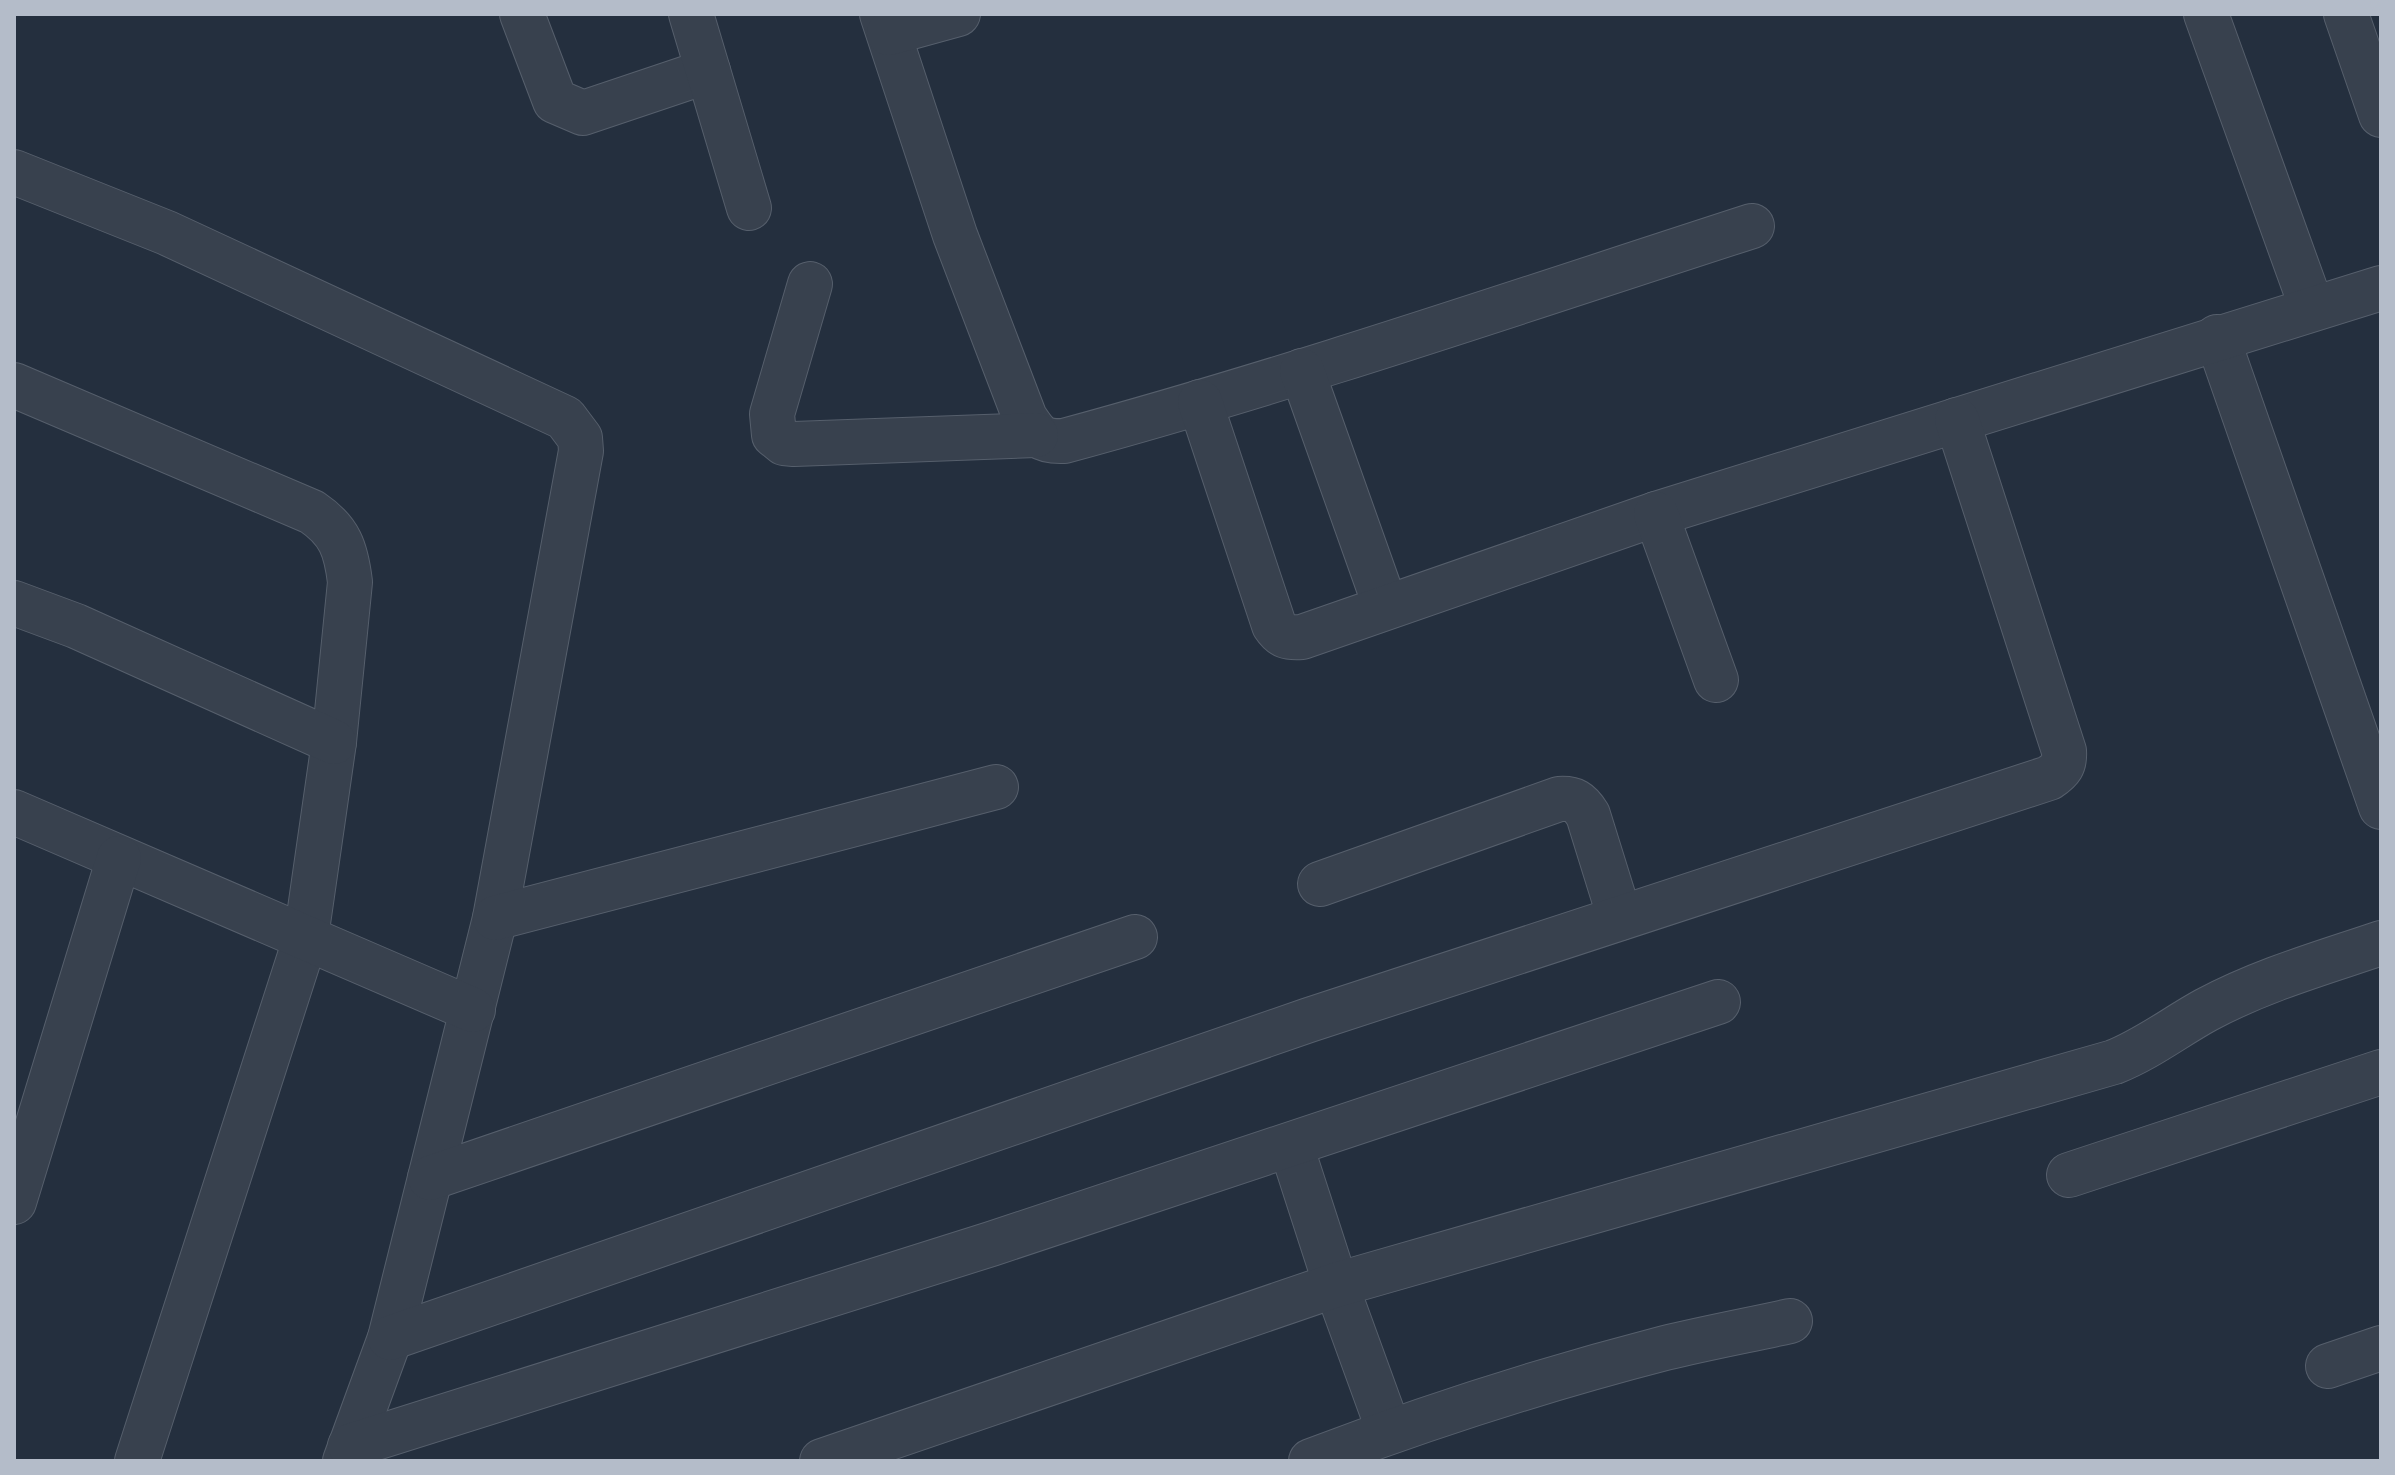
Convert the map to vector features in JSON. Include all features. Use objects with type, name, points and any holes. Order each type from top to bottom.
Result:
[{"type":"street","points":[[522,14],[555,101],[583,113],[708,71]]},
{"type":"street","points":[[691,14],[749,208]]},
{"type":"street","points":[[958,14],[886,24],[955,235],[1025,418],[1036,435],[1049,442],[1064,441],[1302,371],[1752,226]]},
{"type":"street","points":[[2206,14],[2312,308]]},
{"type":"street","points":[[2346,14],[2381,115]]},
{"type":"street","points":[[14,172],[167,233],[565,418],[580,438],[581,451],[495,918],[390,1338],[347,1454]]},
{"type":"street","points":[[810,284],[772,414],[774,435],[784,443],[1036,435]]},
{"type":"street","points":[[1200,402],[1274,625],[1279,633],[1289,638],[1302,637],[1385,605],[1656,514],[2381,288]]},
{"type":"street","points":[[2217,337],[2381,807]]},
{"type":"street","points":[[1302,371],[1385,605]]},
{"type":"street","points":[[14,385],[312,512],[332,526],[347,557],[350,582],[334,742],[306,937],[137,1461]]},
{"type":"street","points":[[390,1338],[1309,1020],[2049,778],[2065,763],[2064,751],[1957,420]]},
{"type":"street","points":[[1656,514],[1716,680]]},
{"type":"street","points":[[14,603],[76,626],[334,742]]},
{"type":"street","points":[[495,918],[996,787]]},
{"type":"street","points":[[1320,884],[1559,799],[1571,798],[1581,804],[1588,815],[1620,918]]},
{"type":"street","points":[[14,812],[473,1010]]},
{"type":"street","points":[[14,1202],[119,858]]},
{"type":"street","points":[[430,1178],[1135,937]]},
{"type":"street","points":[[822,1461],[1336,1285],[2114,1062],[2132,1055],[2204,1011],[2264,982],[2381,943]]},
{"type":"street","points":[[347,1454],[1291,1146],[1718,1002]]},
{"type":"street","points":[[2069,1175],[2381,1072]]},
{"type":"street","points":[[1291,1146],[1336,1285],[1389,1431]]},
{"type":"street","points":[[1311,1461],[1389,1431],[1554,1379],[1668,1348],[1790,1321]]},
{"type":"street","points":[[2328,1366],[2381,1348]]}]
